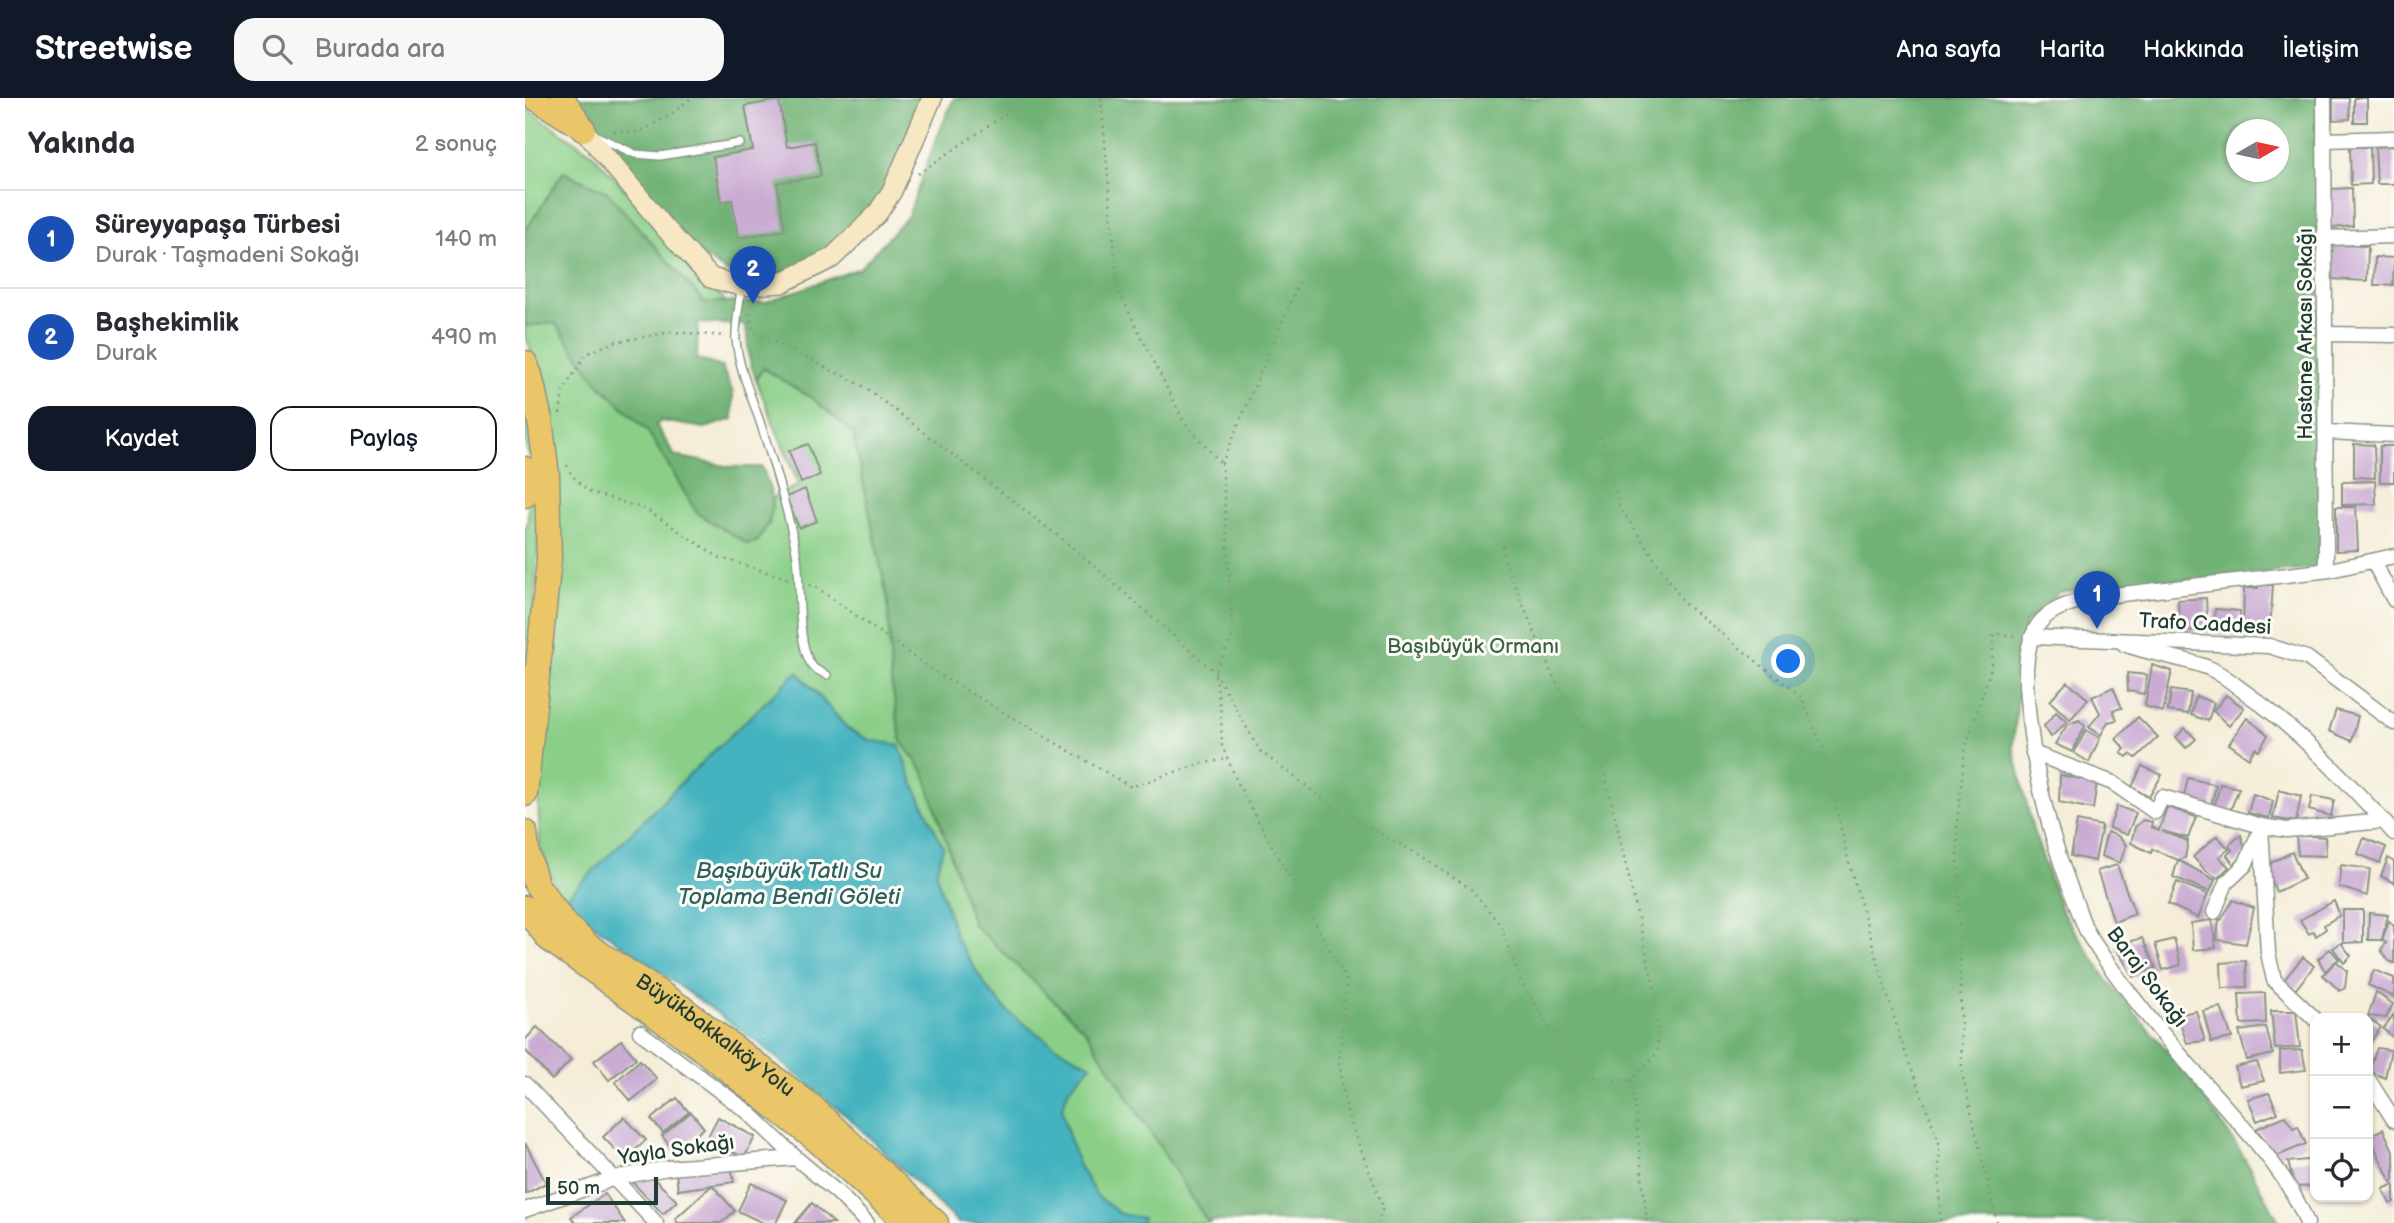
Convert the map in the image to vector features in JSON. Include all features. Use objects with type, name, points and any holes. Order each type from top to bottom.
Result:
[{"type":"highway","points":[[559,98],[583,129]]},
{"type":"highway","points":[[525,363],[540,420],[547,475],[549,559],[525,794]]},
{"type":"highway","points":[[525,469],[525,495]]},
{"type":"highway","name":"Büyükbakkalköy Yolu","points":[[525,832],[527,852],[536,884],[566,925],[590,947],[681,1007],[811,1106],[936,1223]]},
{"type":"highway","name":"Büyükbakkalköy Yolu","points":[[525,908],[549,939],[707,1053],[819,1142],[907,1223]]},
{"type":"main road","points":[[533,98],[583,129],[666,229],[711,278],[741,286],[781,283],[832,258],[877,214],[893,191],[932,98]]},
{"type":"street","name":"Hastane Arkası Sokağı","points":[[2324,98],[2326,570]]},
{"type":"street","points":[[2324,140],[2394,138]]},
{"type":"street","points":[[2325,237],[2394,236]]},
{"type":"street","points":[[2326,334],[2394,335]]},
{"type":"street","points":[[2326,432],[2394,435]]},
{"type":"street","points":[[2032,637],[2039,624],[2060,607],[2088,598],[2326,570],[2394,556]]},
{"type":"street","points":[[2373,561],[2394,600]]},
{"type":"street","name":"Trafo Caddesi","points":[[2032,637],[2269,646],[2307,658],[2394,723]]},
{"type":"street","name":"Baraj Sokağı","points":[[2032,637],[2027,677],[2033,753],[2045,811],[2089,935],[2178,1052],[2279,1173],[2307,1223]]},
{"type":"street","points":[[2116,641],[2144,652],[2175,657],[2213,670],[2261,703],[2361,795],[2394,833]]},
{"type":"street","points":[[2033,753],[2113,783],[2155,812],[2162,797],[2261,826],[2287,830],[2383,821]]},
{"type":"street","points":[[2214,912],[2226,883],[2245,866],[2261,826]]},
{"type":"street","points":[[2261,826],[2268,953],[2274,980],[2310,1014]]},
{"type":"street","points":[[640,1032],[748,1112],[839,1194],[867,1223]]},
{"type":"street","points":[[525,1084],[656,1223]]},
{"type":"street","points":[[2373,1087],[2394,1120]]},
{"type":"street","name":"Yayla Sokağı","points":[[525,1210],[615,1178],[668,1168],[796,1158]]},
{"type":"lane","points":[[583,129],[635,154],[660,156],[740,144]]},
{"type":"lane","points":[[741,286],[736,337],[741,369],[791,526],[800,582],[799,617],[805,647],[813,667],[827,675]]},
{"type":"path","points":[[583,129],[639,132],[669,116],[691,98]]},
{"type":"path","points":[[893,191],[1016,107],[1024,98]]},
{"type":"path","points":[[1101,98],[1118,290],[1184,422],[1222,463]]},
{"type":"path","points":[[1299,282],[1222,463],[1233,635],[1215,672],[1222,746],[1227,758],[1239,786],[1347,981],[1339,1062],[1347,1113],[1383,1207],[1378,1223]]},
{"type":"path","points":[[741,286],[754,332],[865,387],[1071,546],[1215,672],[1259,751],[1342,813],[1420,855],[1472,890],[1500,924],[1521,982],[1578,1073],[1610,1080],[1632,1080],[1658,1052],[1655,991],[1601,757],[1554,679],[1503,557],[1503,546]]},
{"type":"path","points":[[560,416],[563,391],[586,354],[614,342],[673,332],[736,337]]},
{"type":"path","points":[[1592,403],[1619,506],[1677,593],[1685,604],[1801,697],[1823,747],[1848,860],[1897,1028],[1939,1141],[1940,1223]]},
{"type":"path","points":[[566,464],[572,476],[590,492],[647,510],[718,557],[816,587],[935,672],[1131,787],[1199,764],[1227,758]]},
{"type":"path","points":[[1997,1223],[1962,1073],[1957,823],[1965,749],[1992,665],[1994,634],[2032,637]]},
{"type":"path","points":[[1632,1080],[1647,1223]]},
{"type":"green space","points":[[569,98],[923,98],[890,181],[866,215],[827,254],[794,271],[761,276],[731,275],[703,256],[655,208]]},
{"type":"green space","name":"Başıbüyük Ormanı","points":[[954,98],[2317,98],[2321,567],[2059,592],[2025,624],[2013,746],[2033,830],[2061,910],[2110,984],[2190,1077],[2242,1154],[2280,1223],[1207,1221],[1086,1031],[973,924],[924,772],[901,741],[891,679],[888,601],[853,433],[813,399],[763,368],[756,380],[749,358],[746,325],[698,323],[697,359],[722,367],[733,393],[733,419],[705,428],[661,421],[656,425],[675,456],[730,467],[762,467],[772,497],[771,514],[757,542],[747,544],[697,513],[647,430],[598,383],[555,323],[525,326],[525,232],[563,172],[607,192],[704,302],[766,302],[860,268],[908,216]]},
{"type":"green space","points":[[525,108],[593,154],[726,302],[704,302],[607,192],[564,172],[525,232]]},
{"type":"green space","points":[[555,323],[598,383],[647,430],[697,513],[769,525],[774,497],[799,485],[756,380],[762,368],[813,399],[853,433],[888,601],[891,679],[901,741],[924,772],[973,924],[1086,1031],[1207,1221],[1212,1223],[1141,1223],[1142,1218],[1120,1214],[1096,1195],[1078,1164],[1062,1110],[1069,1088],[1091,1065],[1053,1045],[1008,1012],[987,988],[957,940],[936,874],[943,847],[899,746],[869,740],[848,729],[798,672],[689,775],[562,902],[540,848],[538,796],[547,685],[550,429],[525,336],[525,326]]},
{"type":"green space","points":[[525,388],[540,504],[529,687],[525,673],[525,531],[530,468],[525,440]]},
{"type":"water","name":"Başıbüyük Tatlı Su Toplama Bendi Göleti","points":[[797,672],[848,729],[869,740],[899,745],[943,847],[936,874],[957,940],[987,988],[1008,1012],[1053,1045],[1091,1065],[1069,1088],[1062,1109],[1068,1134],[1078,1164],[1096,1195],[1120,1214],[1143,1218],[1141,1223],[958,1223],[851,1120],[756,1041],[562,902]]},
{"type":"building","points":[[2333,98],[2349,98],[2350,119],[2333,120]]},
{"type":"building","points":[[2354,98],[2367,98],[2367,122],[2354,122]]},
{"type":"building","points":[[779,100],[787,147],[815,142],[821,176],[777,183],[785,230],[738,238],[732,200],[721,202],[713,157],[753,150],[745,106]]},
{"type":"building","points":[[2394,146],[2394,184],[2377,184],[2375,147]]},
{"type":"building","points":[[2350,147],[2370,147],[2371,184],[2351,185]]},
{"type":"building","points":[[2352,188],[2353,226],[2332,228],[2329,189]]},
{"type":"building","points":[[2330,245],[2368,246],[2367,281],[2331,279]]},
{"type":"building","points":[[2375,257],[2394,258],[2393,285],[2374,285]]},
{"type":"building","points":[[808,444],[820,475],[801,483],[789,451]]},
{"type":"building","points":[[2354,444],[2374,445],[2375,478],[2354,477]]},
{"type":"building","points":[[2380,446],[2394,446],[2394,482],[2380,482]]},
{"type":"building","points":[[2375,481],[2376,504],[2342,505],[2342,482]]},
{"type":"building","points":[[805,489],[817,521],[799,528],[786,497]]},
{"type":"building","points":[[2336,507],[2356,507],[2358,550],[2336,551]]},
{"type":"building","points":[[2258,585],[2273,585],[2270,629],[2243,625],[2244,588],[2258,588]]},
{"type":"building","points":[[2206,598],[2208,632],[2179,630],[2178,600]]},
{"type":"building","points":[[2215,609],[2240,611],[2239,634],[2213,632]]},
{"type":"building","points":[[2152,665],[2172,671],[2163,712],[2145,706]]},
{"type":"building","points":[[2127,673],[2147,675],[2144,694],[2128,691]]},
{"type":"building","points":[[2067,682],[2088,699],[2070,720],[2050,701]]},
{"type":"building","points":[[2113,687],[2122,708],[2113,710],[2117,720],[2108,722],[2101,735],[2089,727],[2100,713],[2092,697]]},
{"type":"building","points":[[2171,690],[2191,693],[2188,714],[2168,711]]},
{"type":"building","points":[[2226,695],[2244,708],[2229,726],[2213,711]]},
{"type":"building","points":[[2196,696],[2214,703],[2208,721],[2191,715]]},
{"type":"building","points":[[2336,710],[2358,716],[2352,741],[2329,731]]},
{"type":"building","points":[[2056,712],[2067,722],[2051,737],[2044,726]]},
{"type":"building","points":[[2138,717],[2158,737],[2136,758],[2130,754],[2127,757],[2121,753],[2125,749],[2116,739]]},
{"type":"building","points":[[2247,718],[2268,735],[2259,751],[2255,748],[2249,758],[2229,744]]},
{"type":"building","points":[[2079,720],[2085,726],[2072,752],[2055,744],[2067,725]]},
{"type":"building","points":[[2185,728],[2196,739],[2186,748],[2176,737]]},
{"type":"building","points":[[2086,730],[2100,738],[2089,762],[2074,753]]},
{"type":"building","points":[[2142,766],[2162,775],[2149,797],[2132,787]]},
{"type":"building","points":[[2060,775],[2097,782],[2093,809],[2059,802]]},
{"type":"building","points":[[2188,778],[2216,785],[2211,807],[2183,801]]},
{"type":"building","points":[[2220,784],[2239,788],[2230,811],[2214,808]]},
{"type":"building","points":[[2279,790],[2301,796],[2296,822],[2273,818]]},
{"type":"building","points":[[2253,794],[2273,801],[2269,818],[2248,813]]},
{"type":"building","points":[[2312,796],[2334,800],[2331,816],[2309,810]]},
{"type":"building","points":[[2117,806],[2136,813],[2127,835],[2109,828]]},
{"type":"building","points":[[2167,807],[2196,817],[2188,838],[2162,831],[2188,841],[2185,858],[2178,860],[2152,849],[2151,853],[2131,843],[2135,827],[2143,820],[2152,822],[2151,827],[2159,830]]},
{"type":"building","points":[[2077,821],[2102,826],[2095,861],[2071,856]]},
{"type":"building","points":[[2107,832],[2118,836],[2126,845],[2120,863],[2101,856]]},
{"type":"building","points":[[2241,835],[2246,852],[2234,865],[2227,855],[2232,850],[2229,845]]},
{"type":"building","points":[[2296,835],[2325,837],[2326,856],[2298,855]]},
{"type":"building","points":[[2217,836],[2229,849],[2219,857],[2229,867],[2218,878],[2206,871],[2193,857]]},
{"type":"building","points":[[2364,838],[2386,847],[2380,863],[2358,854]]},
{"type":"building","points":[[2292,852],[2304,879],[2276,892],[2267,865]]},
{"type":"building","points":[[2388,858],[2394,862],[2394,883],[2381,876]]},
{"type":"building","points":[[2178,860],[2215,880],[2210,892],[2173,877]]},
{"type":"building","points":[[2117,865],[2135,914],[2114,922],[2097,871]]},
{"type":"building","points":[[2341,865],[2370,869],[2367,896],[2339,887]]},
{"type":"building","points":[[2177,882],[2208,894],[2198,918],[2168,904]]},
{"type":"building","points":[[2233,900],[2254,908],[2246,944],[2217,940],[2219,919],[2221,920]]},
{"type":"building","points":[[2334,901],[2340,915],[2324,925],[2326,929],[2316,936],[2314,931],[2309,934],[2300,920]]},
{"type":"building","points":[[2343,910],[2363,910],[2363,942],[2343,943]]},
{"type":"building","points":[[2369,913],[2388,915],[2382,940],[2368,940]]},
{"type":"building","points":[[2212,920],[2216,948],[2193,950],[2191,923]]},
{"type":"building","points":[[2389,921],[2394,926],[2394,963],[2389,961],[2381,950],[2386,943],[2382,940]]},
{"type":"building","points":[[2142,938],[2156,968],[2133,977],[2115,946]]},
{"type":"building","points":[[2174,939],[2181,965],[2163,970],[2155,944]]},
{"type":"building","points":[[2341,943],[2351,956],[2344,963],[2333,948]]},
{"type":"building","points":[[2330,949],[2339,959],[2325,971],[2318,959]]},
{"type":"building","points":[[2303,957],[2314,966],[2295,990],[2283,981]]},
{"type":"building","points":[[2246,961],[2247,987],[2222,988],[2221,963]]},
{"type":"building","points":[[2336,961],[2347,971],[2345,988],[2340,991],[2323,975]]},
{"type":"building","points":[[2374,970],[2394,978],[2394,997],[2368,985]]},
{"type":"building","points":[[2376,992],[2393,1004],[2386,1018],[2373,1017],[2373,1013],[2369,1013]]},
{"type":"building","points":[[2265,993],[2266,1023],[2241,1024],[2239,994]]},
{"type":"building","points":[[2221,1007],[2232,1038],[2211,1042],[2203,1011]]},
{"type":"building","points":[[2196,1011],[2205,1041],[2187,1043],[2177,1015]]},
{"type":"building","points":[[2271,1011],[2296,1011],[2300,1047],[2275,1049]]},
{"type":"building","points":[[2394,1014],[2394,1038],[2383,1029]]},
{"type":"building","points":[[2373,1021],[2381,1027],[2373,1039]]},
{"type":"building","points":[[537,1027],[571,1060],[552,1080],[525,1050],[525,1040]]},
{"type":"building","points":[[2266,1027],[2273,1054],[2247,1060],[2239,1031]]},
{"type":"building","points":[[621,1040],[636,1058],[609,1080],[594,1061]]},
{"type":"building","points":[[2377,1048],[2391,1050],[2385,1078],[2373,1073],[2373,1060]]},
{"type":"building","points":[[2302,1050],[2306,1070],[2280,1073],[2280,1051]]},
{"type":"building","points":[[640,1060],[657,1079],[631,1101],[615,1082]]},
{"type":"building","points":[[2257,1062],[2264,1081],[2240,1086],[2235,1067]]},
{"type":"building","points":[[2269,1093],[2278,1113],[2257,1121],[2248,1099]]},
{"type":"building","points":[[677,1098],[689,1112],[663,1133],[651,1119]]},
{"type":"building","points":[[691,1112],[704,1128],[675,1153],[662,1136]]},
{"type":"building","points":[[2285,1116],[2293,1128],[2298,1126],[2306,1144],[2277,1156],[2256,1129]]},
{"type":"building","points":[[624,1117],[646,1140],[625,1160],[603,1137]]},
{"type":"building","points":[[718,1117],[755,1137],[744,1158],[707,1138]]},
{"type":"building","points":[[2383,1129],[2394,1153],[2394,1180],[2391,1182],[2373,1144],[2373,1134]]},
{"type":"building","points":[[525,1143],[546,1183],[525,1194]]},
{"type":"building","points":[[2310,1160],[2310,1186],[2295,1187],[2288,1162]]},
{"type":"building","points":[[731,1166],[734,1182],[678,1190],[676,1173]]},
{"type":"building","points":[[653,1178],[677,1201],[663,1214],[632,1182]]},
{"type":"building","points":[[751,1183],[787,1200],[776,1223],[763,1223],[738,1211]]},
{"type":"building","points":[[2394,1184],[2394,1202],[2390,1204],[2383,1189]]},
{"type":"building","points":[[712,1185],[735,1211],[721,1223],[678,1223],[675,1219]]},
{"type":"building","points":[[605,1194],[625,1223],[575,1223],[571,1217]]},
{"type":"building","points":[[812,1203],[834,1223],[795,1223]]},
{"type":"place","name":"Başhekimlik","points":[[753,304]]},
{"type":"place","name":"Süreyyapaşa Türbesi","points":[[2097,629]]}]
